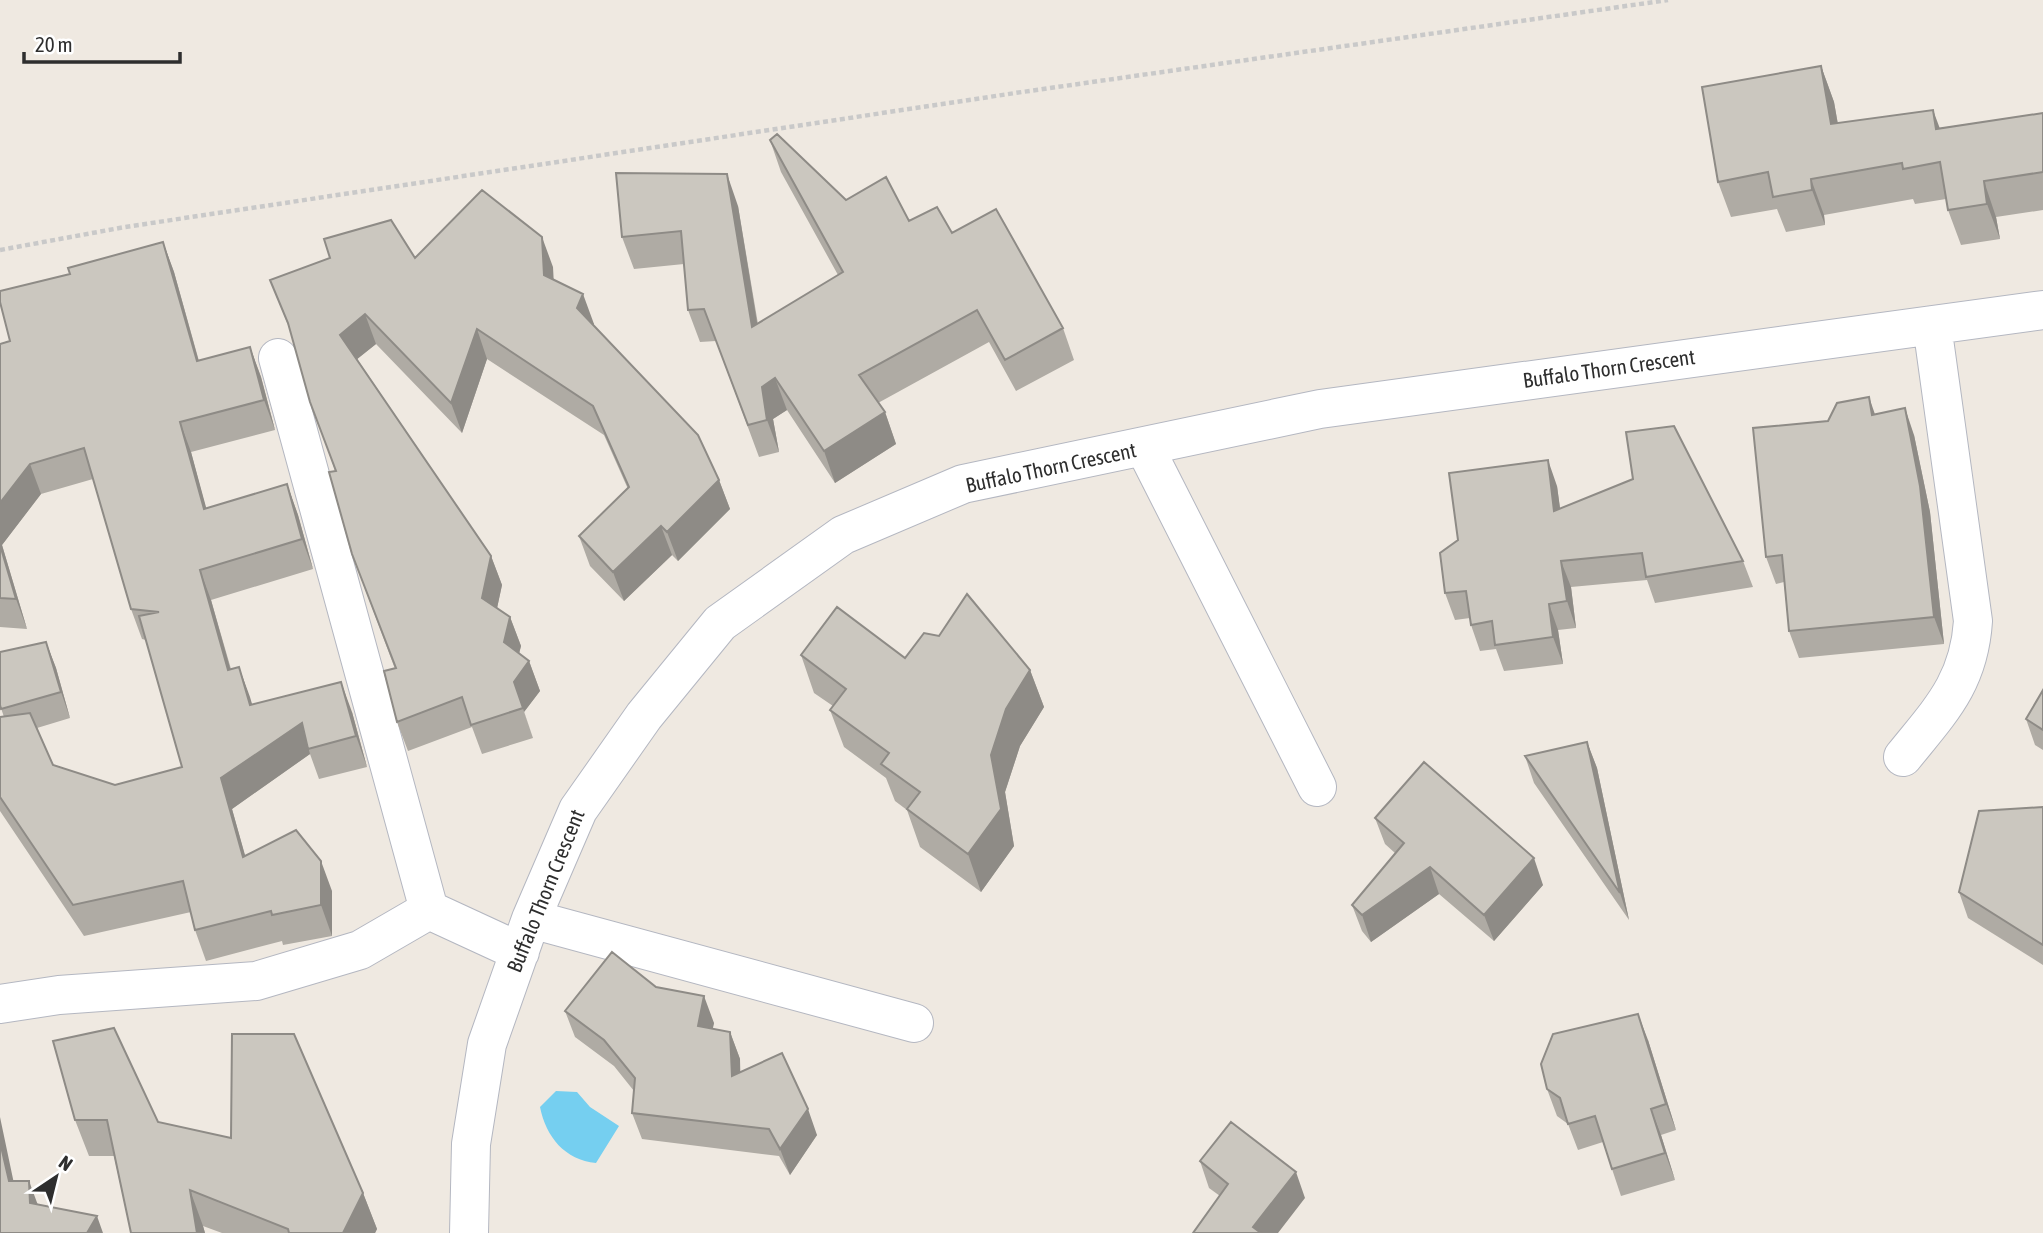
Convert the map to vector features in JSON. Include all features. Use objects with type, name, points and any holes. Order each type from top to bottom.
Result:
[{"type":"street","name":"Buffalo Thorn Crescent","points":[[469,1233],[471,1144],[487,1044],[525,936],[578,810],[644,716],[720,622],[843,535],[963,484],[1145,448],[1320,409],[2043,310]]},
{"type":"street","points":[[1903,757],[1961,681],[1972,644],[1973,621],[1932,325]]},
{"type":"street","points":[[278,358],[429,911]]},
{"type":"street","points":[[1145,448],[1317,787]]},
{"type":"street","points":[[0,1004],[59,995],[256,981],[360,950],[429,911],[525,936],[914,1023]]},
{"type":"path","points":[[0,250],[194,216],[1668,0]]},
{"type":"water","points":[[556,1091],[577,1092],[590,1107],[619,1126],[596,1163],[566,1152],[547,1128],[540,1107]]},
{"type":"building","points":[[1821,66],[1831,124],[1933,110],[1936,129],[2043,113],[2043,172],[1984,181],[1987,204],[1948,210],[1940,162],[1903,169],[1902,163],[1811,179],[1812,190],[1773,197],[1768,172],[1718,182],[1702,87]]},
{"type":"building","points":[[777,134],[846,200],[886,177],[909,221],[937,207],[952,233],[996,209],[1063,328],[1005,360],[977,310],[859,375],[885,412],[824,451],[775,378],[762,387],[767,420],[748,425],[704,309],[688,310],[681,231],[622,237],[616,173],[727,174],[752,327],[843,272],[770,140]]},
{"type":"building","points":[[482,190],[542,237],[544,275],[583,294],[577,308],[698,435],[719,480],[667,532],[661,526],[613,572],[579,536],[629,487],[593,406],[477,329],[451,403],[365,314],[340,335],[491,556],[482,598],[510,617],[504,642],[529,661],[514,682],[523,708],[471,725],[462,697],[397,722],[384,671],[396,668],[352,554],[329,472],[336,471],[310,402],[288,323],[270,280],[330,258],[324,239],[391,220],[415,258]]},
{"type":"building","points":[[163,242],[197,361],[250,347],[264,400],[180,422],[204,509],[287,484],[302,539],[200,570],[228,670],[239,667],[250,705],[341,682],[356,736],[308,749],[302,723],[221,778],[243,857],[296,830],[321,861],[321,905],[272,915],[271,911],[195,930],[183,881],[73,905],[0,797],[0,717],[30,713],[53,765],[115,785],[182,767],[139,616],[159,612],[131,609],[84,448],[30,464],[0,503],[0,344],[10,341],[0,302],[0,291],[70,274],[68,268]]},
{"type":"building","points":[[1869,397],[1872,415],[1905,408],[1920,486],[1934,617],[1789,631],[1782,555],[1766,557],[1753,428],[1828,421],[1837,403]]},
{"type":"building","points":[[1674,426],[1743,561],[1646,577],[1642,553],[1561,561],[1567,601],[1549,604],[1553,637],[1495,645],[1492,621],[1471,625],[1466,591],[1445,593],[1440,553],[1458,540],[1449,473],[1548,460],[1554,511],[1633,479],[1626,432]]},
{"type":"building","points":[[0,545],[16,599],[0,598]]},
{"type":"building","points":[[967,594],[1030,670],[1006,709],[991,755],[1001,809],[968,854],[907,809],[920,792],[881,764],[889,753],[830,710],[846,689],[801,655],[837,607],[905,658],[924,633],[939,636]]},
{"type":"building","points":[[46,642],[61,692],[1,709],[0,652]]},
{"type":"building","points":[[2043,690],[2043,730],[2026,719]]},
{"type":"building","points":[[1587,742],[1620,893],[1525,756]]},
{"type":"building","points":[[1424,762],[1534,858],[1484,915],[1430,867],[1362,915],[1352,905],[1404,843],[1375,818]]},
{"type":"building","points":[[2043,807],[2043,945],[1959,892],[1979,811]]},
{"type":"building","points":[[612,952],[656,987],[704,996],[698,1026],[730,1032],[732,1076],[782,1053],[808,1109],[780,1149],[769,1129],[632,1113],[635,1078],[604,1040],[565,1011]]},
{"type":"building","points":[[1638,1014],[1666,1104],[1651,1109],[1665,1153],[1612,1169],[1595,1116],[1568,1124],[1560,1098],[1547,1089],[1541,1064],[1553,1034]]},
{"type":"building","points":[[114,1028],[158,1122],[231,1138],[232,1034],[294,1034],[363,1193],[343,1233],[289,1233],[288,1229],[190,1190],[197,1233],[131,1233],[107,1120],[75,1120],[53,1041]]},
{"type":"building","points":[[1231,1122],[1296,1172],[1253,1227],[1261,1233],[1193,1233],[1228,1184],[1200,1161]]},
{"type":"building","points":[[0,1142],[9,1181],[29,1181],[30,1203],[97,1216],[87,1233],[0,1233]]}]
